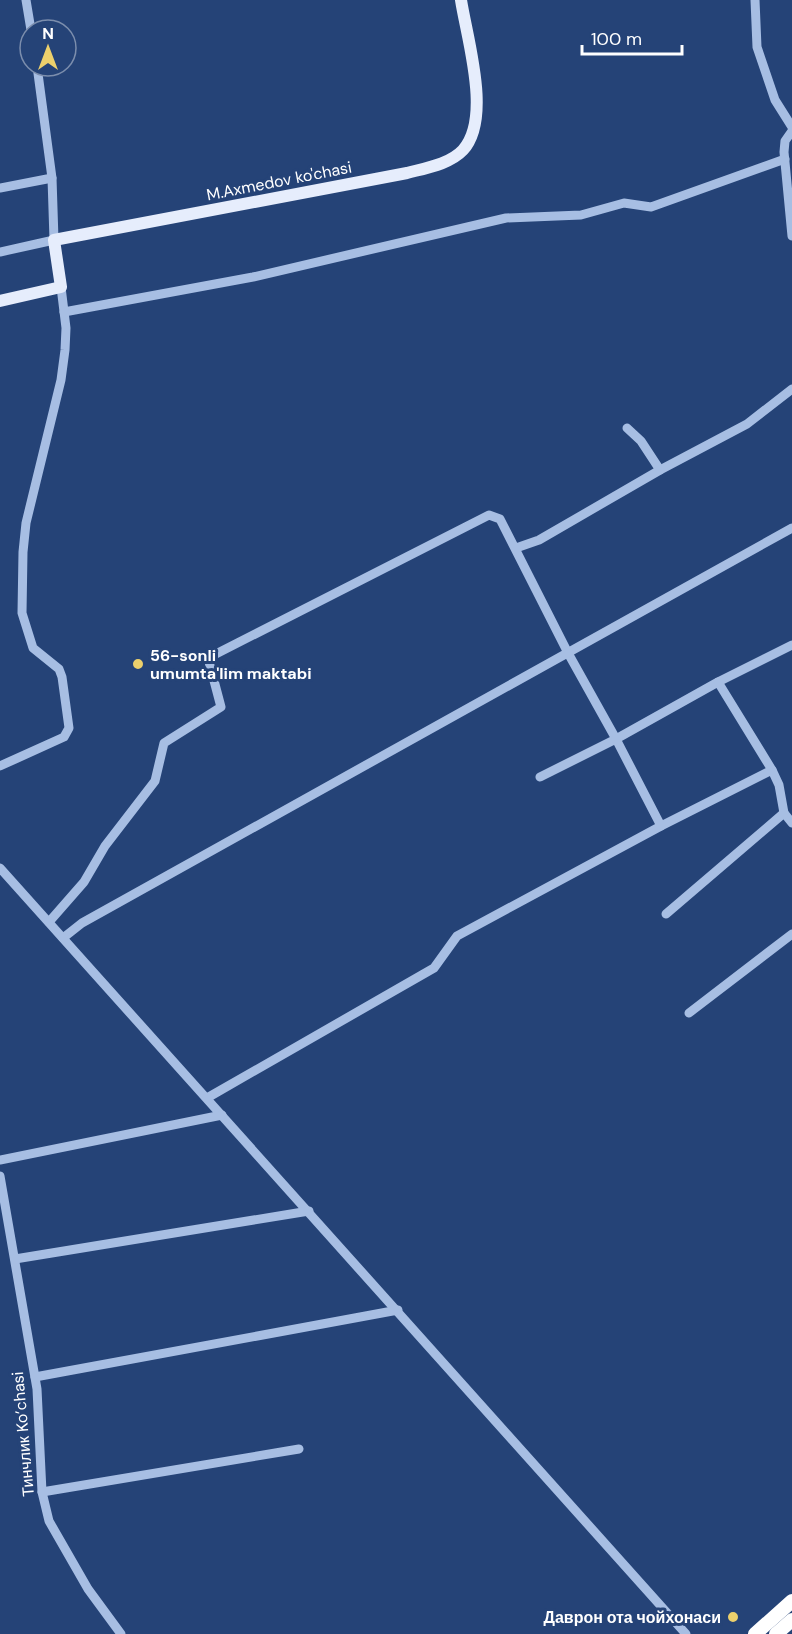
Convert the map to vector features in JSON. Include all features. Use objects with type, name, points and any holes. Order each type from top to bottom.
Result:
[{"type":"highway","points":[[755,1634],[792,1601]]},
{"type":"highway","points":[[776,1634],[792,1620]]},
{"type":"main road","name":"M.Axmedov ko'chasi","points":[[55,243],[441,164],[463,150],[475,126],[478,105],[461,0]]},
{"type":"main road","points":[[0,301],[61,287],[55,243]]},
{"type":"street","points":[[26,0],[29,18]]},
{"type":"street","points":[[755,0],[757,47],[775,100],[792,129],[785,141],[792,236]]},
{"type":"street","points":[[0,252],[55,243],[52,178],[40,78]]},
{"type":"street","points":[[64,312],[254,277],[506,218],[582,215],[624,203],[651,207],[785,159]]},
{"type":"street","points":[[0,188],[52,178]]},
{"type":"street","points":[[0,766],[64,737],[69,728],[62,676],[59,669],[33,648],[22,613],[26,523],[61,380],[65,350],[61,287]]},
{"type":"street","points":[[516,548],[539,540],[660,470],[747,424],[792,389]]},
{"type":"street","points":[[627,428],[641,441],[660,470]]},
{"type":"street","points":[[49,922],[84,882],[105,846],[154,781],[164,743],[221,707],[208,658],[489,515],[500,519],[568,653],[662,826]]},
{"type":"street","points":[[63,938],[82,923],[792,528]]},
{"type":"street","points":[[540,777],[792,645]]},
{"type":"street","points":[[718,682],[772,770],[779,785],[784,813],[792,822]]},
{"type":"street","points":[[207,1098],[434,968],[457,936],[772,770]]},
{"type":"street","points":[[666,914],[784,813]]},
{"type":"street","points":[[0,868],[686,1634]]},
{"type":"street","points":[[689,1013],[792,934]]},
{"type":"street","points":[[0,1160],[222,1115]]},
{"type":"street","name":"Тинчлик Ko’chasi","points":[[0,1176],[35,1377],[42,1492],[49,1521],[88,1589],[122,1634]]},
{"type":"street","points":[[15,1259],[309,1211]]},
{"type":"street","points":[[35,1377],[398,1310]]},
{"type":"street","points":[[42,1492],[299,1449]]},
{"type":"place","name":"56-sonli umumta'lim maktabi","points":[[138,664]]},
{"type":"place","name":"Даврон ота чойхонаси","points":[[733,1617]]}]
